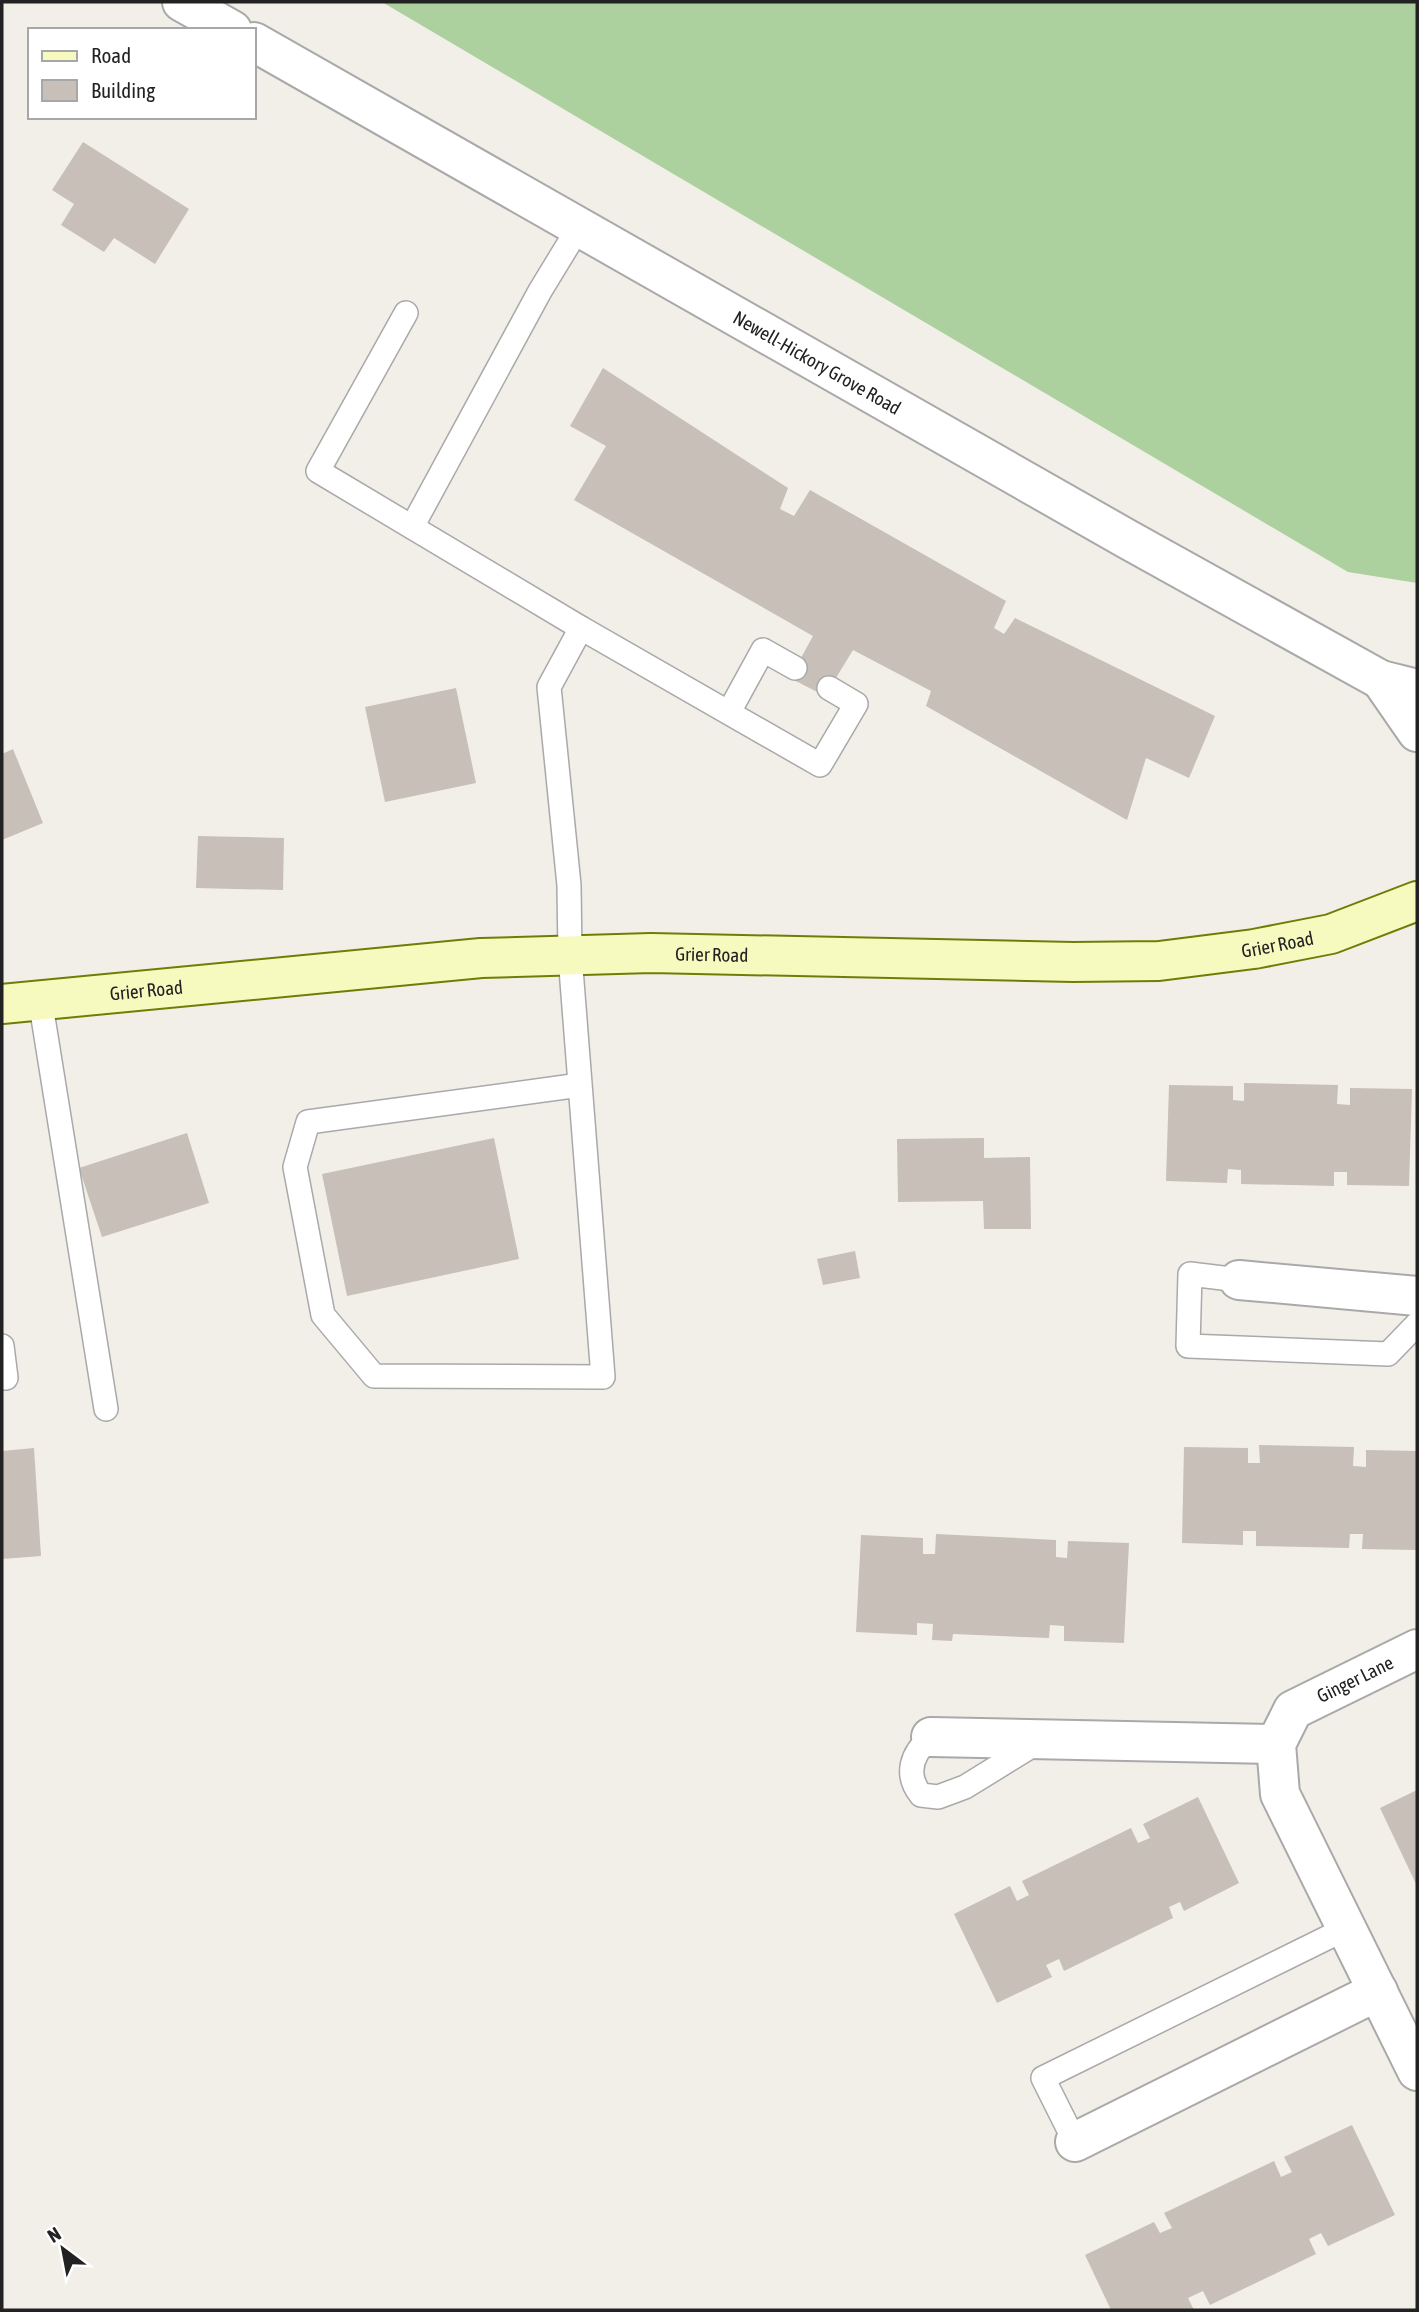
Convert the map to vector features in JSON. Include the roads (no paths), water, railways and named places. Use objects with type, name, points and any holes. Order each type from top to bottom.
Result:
[{"type":"street","points":[[182,2],[228,28]]},
{"type":"street","name":"Newell-Hickory Grove Road","points":[[256,43],[1127,539],[1381,680],[1417,688]]},
{"type":"street","name":"Newell-Hickory Grove Road","points":[[1381,680],[1417,732]]},
{"type":"street","name":"Grier Road","points":[[2,1004],[481,958],[651,953],[1073,962],[1159,961],[1254,949],[1331,934],[1417,901]]},
{"type":"street","points":[[1239,1280],[1417,1296]]},
{"type":"street","name":"Ginger Lane","points":[[1276,1744],[1293,1710],[1417,1649]]},
{"type":"street","points":[[931,1737],[1276,1744],[1280,1794],[1417,2071]]},
{"type":"street","points":[[1074,2143],[1378,1991]]},
{"type":"lane","points":[[412,527],[540,291],[579,228]]},
{"type":"lane","points":[[406,313],[318,471],[581,628],[820,765],[856,704],[829,688]]},
{"type":"lane","points":[[580,1085],[308,1122],[295,1167],[323,1315],[374,1376],[603,1377],[570,956],[569,885],[549,687],[581,628]]},
{"type":"lane","points":[[729,712],[764,650],[795,668]]},
{"type":"lane","points":[[40,999],[107,1409]]},
{"type":"lane","points":[[1239,1280],[1190,1274],[1188,1346],[1388,1354],[1417,1324]]},
{"type":"lane","points":[[2,1346],[6,1378],[2,1378]]},
{"type":"lane","points":[[931,1737],[919,1748],[912,1763],[912,1784],[920,1795],[938,1797],[965,1787],[1042,1739]]},
{"type":"lane","points":[[1074,2143],[1043,2078],[1347,1928]]}]
